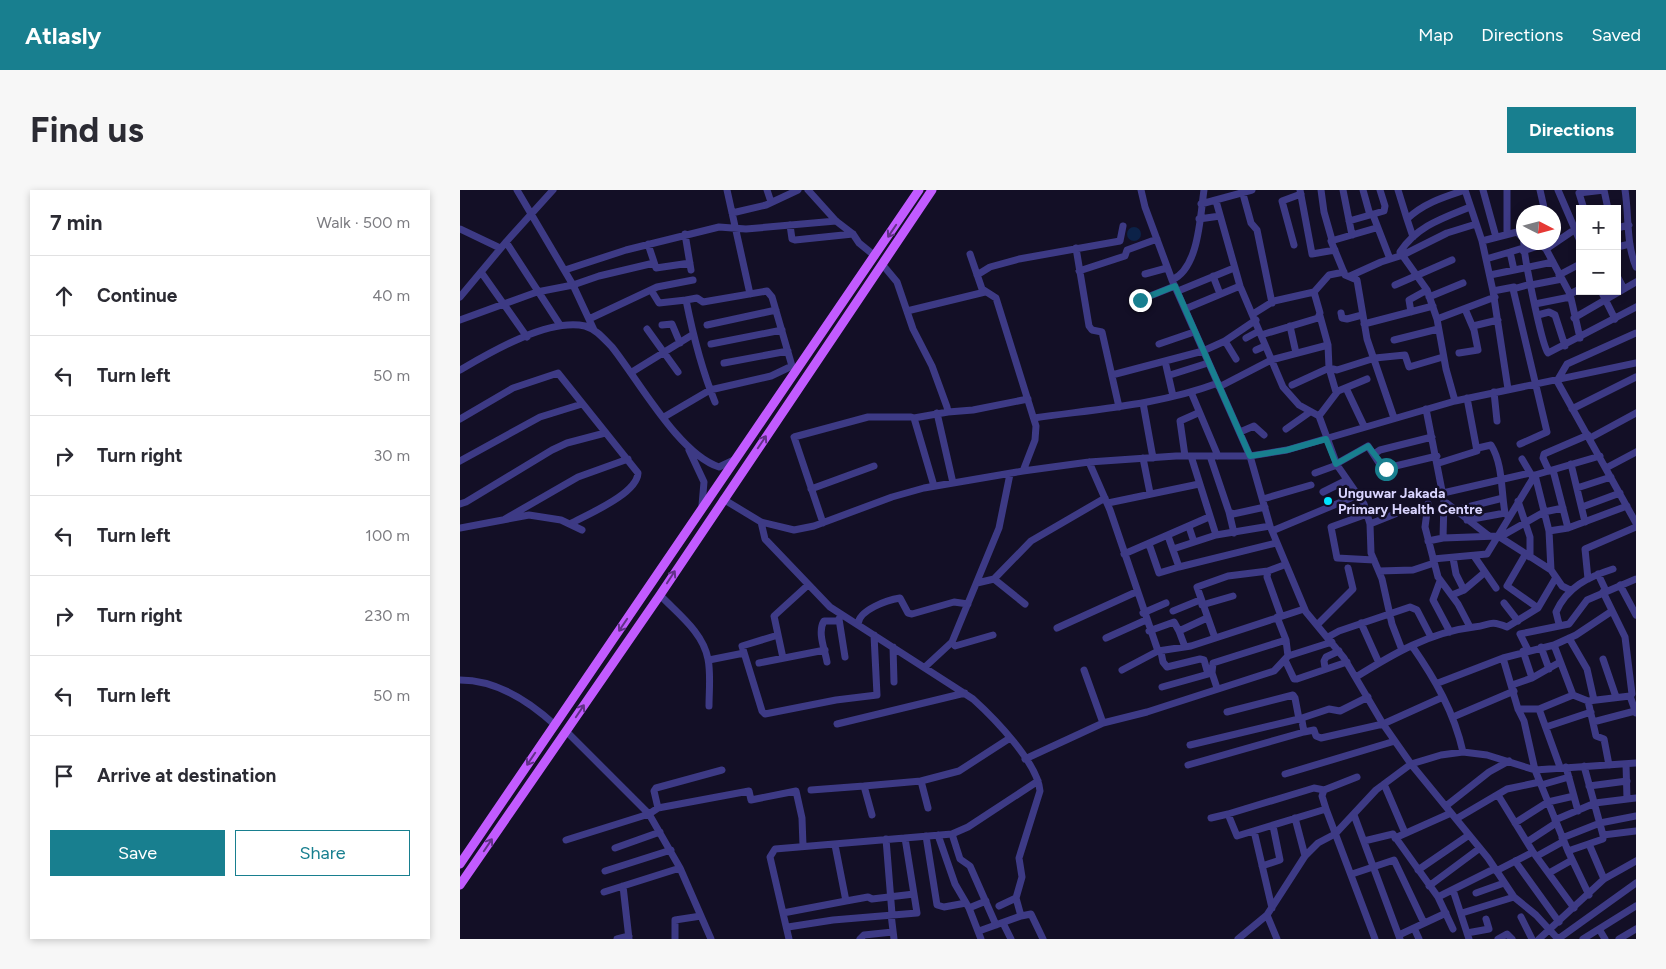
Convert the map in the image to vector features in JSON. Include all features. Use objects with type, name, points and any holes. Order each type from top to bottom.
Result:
[{"type":"main road","points":[[460,864],[919,190]]},
{"type":"main road","points":[[460,885],[660,595],[932,190]]},
{"type":"street","points":[[517,190],[565,270],[594,330]]},
{"type":"street","points":[[460,297],[500,248],[553,190]]},
{"type":"street","points":[[727,190],[750,294]]},
{"type":"street","points":[[767,190],[771,202]]},
{"type":"street","points":[[732,213],[771,202],[799,190],[808,191],[836,221],[853,234],[859,243],[875,256]]},
{"type":"street","points":[[1141,190],[1167,268],[1250,456],[1271,529],[1284,565],[1304,609],[1347,662],[1383,724],[1411,764],[1480,848],[1514,897],[1536,915],[1558,939],[1636,883]]},
{"type":"street","points":[[1175,286],[1179,277],[1191,262],[1204,190]]},
{"type":"street","points":[[1201,204],[1252,190]]},
{"type":"street","points":[[1322,190],[1324,212],[1335,250],[1347,274],[1357,280],[1367,339],[1376,358],[1394,418]]},
{"type":"street","points":[[1345,190],[1352,235]]},
{"type":"street","points":[[1363,190],[1376,228],[1390,259]]},
{"type":"street","points":[[1349,221],[1385,209],[1380,190]]},
{"type":"street","points":[[1398,190],[1413,237]]},
{"type":"street","points":[[1407,219],[1441,193],[1465,190],[1482,241],[1490,275],[1508,389]]},
{"type":"street","points":[[1483,190],[1496,237]]},
{"type":"street","points":[[1507,190],[1507,234]]},
{"type":"street","points":[[1540,190],[1543,205]]},
{"type":"street","points":[[1558,190],[1576,234]]},
{"type":"street","points":[[1583,205],[1579,194],[1589,190],[1604,190],[1607,205]]},
{"type":"street","points":[[1624,190],[1632,211],[1630,244],[1636,267]]},
{"type":"street","points":[[1294,245],[1282,201],[1300,192],[1312,254],[1335,250]]},
{"type":"street","points":[[1243,194],[1252,223],[1257,230],[1272,303]]},
{"type":"street","points":[[1216,201],[1240,286],[1271,360],[1290,398],[1319,416],[1336,465],[1358,495],[1367,514],[1370,524],[1370,547],[1402,650]]},
{"type":"street","points":[[1455,401],[1437,319],[1428,293],[1400,252],[1413,237],[1438,219],[1470,207]]},
{"type":"street","points":[[1199,219],[1220,216]]},
{"type":"street","points":[[565,270],[648,244],[718,227],[735,226],[746,229],[836,221]]},
{"type":"street","points":[[1112,375],[1203,350],[1225,341],[1272,303],[1314,292],[1329,275],[1347,274],[1403,256],[1447,233],[1476,224]]},
{"type":"street","points":[[790,225],[792,238],[795,240],[853,234]]},
{"type":"street","points":[[1080,271],[1126,256],[1127,250],[1121,240],[1124,226]]},
{"type":"street","points":[[1332,240],[1376,228]]},
{"type":"street","points":[[460,229],[500,248]]},
{"type":"street","points":[[1561,236],[1574,230]]},
{"type":"street","points":[[1482,241],[1516,232]]},
{"type":"street","points":[[648,244],[654,264],[658,269],[690,267],[685,234]]},
{"type":"street","points":[[1127,250],[1157,239]]},
{"type":"street","points":[[977,275],[990,267],[1121,240]]},
{"type":"street","points":[[506,242],[560,325]]},
{"type":"street","points":[[1621,246],[1630,244]]},
{"type":"street","points":[[1076,248],[1089,326],[1092,330],[1102,332],[1119,406]]},
{"type":"street","points":[[1486,259],[1523,250],[1546,351],[1551,353],[1636,307]]},
{"type":"street","points":[[1546,250],[1570,296],[1580,338]]},
{"type":"street","points":[[1510,252],[1514,270]]},
{"type":"street","points":[[970,254],[985,292],[996,298],[1034,418],[1035,440],[1023,471]]},
{"type":"street","points":[[1396,284],[1452,260]]},
{"type":"street","points":[[1490,275],[1553,262]]},
{"type":"street","points":[[460,320],[537,292],[573,285],[599,276],[654,264]]},
{"type":"street","points":[[882,264],[897,282],[917,339],[938,379],[948,412]]},
{"type":"street","points":[[1437,319],[1465,309],[1494,294],[1514,287],[1531,285],[1560,277],[1576,267]]},
{"type":"street","points":[[1146,274],[1167,268]]},
{"type":"street","points":[[1140,300],[1175,286],[1213,276],[1234,268]]},
{"type":"street","points":[[481,272],[527,337]]},
{"type":"street","points":[[1213,276],[1220,294]]},
{"type":"street","points":[[588,319],[651,290],[693,280]]},
{"type":"street","points":[[1574,318],[1636,282]]},
{"type":"street","points":[[1411,312],[1409,300],[1463,283]]},
{"type":"street","points":[[1621,283],[1624,289]]},
{"type":"street","points":[[1185,309],[1240,286]]},
{"type":"street","points":[[1514,287],[1534,384],[1547,432],[1520,444]]},
{"type":"street","points":[[651,290],[659,303],[697,298],[703,302],[750,294],[770,293],[792,366],[771,376],[710,390],[664,417]]},
{"type":"street","points":[[1535,304],[1570,296],[1576,291]]},
{"type":"street","points":[[907,311],[985,292]]},
{"type":"street","points":[[1314,292],[1328,345],[1329,368],[1336,392]]},
{"type":"street","points":[[1603,295],[1615,319]]},
{"type":"street","points":[[686,300],[692,335],[715,402]]},
{"type":"street","points":[[1364,324],[1432,306]]},
{"type":"street","points":[[1459,353],[1478,350],[1473,326],[1465,309]]},
{"type":"street","points":[[707,325],[776,310]]},
{"type":"street","points":[[1538,315],[1550,312],[1555,315],[1564,346]]},
{"type":"street","points":[[1341,313],[1342,318],[1347,319],[1362,315]]},
{"type":"street","points":[[1246,338],[1320,316]]},
{"type":"street","points":[[1473,326],[1498,320]]},
{"type":"street","points":[[662,325],[672,324],[680,343]]},
{"type":"street","points":[[460,370],[527,337],[560,325],[586,326],[594,330],[612,347],[632,372],[689,449],[704,482],[703,504],[694,519]]},
{"type":"street","points":[[1290,326],[1296,353]]},
{"type":"street","points":[[647,329],[678,372]]},
{"type":"street","points":[[1394,340],[1438,329]]},
{"type":"street","points":[[711,344],[782,330]]},
{"type":"street","points":[[1159,344],[1194,332]]},
{"type":"street","points":[[1557,381],[1567,364],[1636,333]]},
{"type":"street","points":[[632,372],[692,335]]},
{"type":"street","points":[[1225,341],[1236,359]]},
{"type":"street","points":[[1034,418],[1143,403],[1191,392],[1218,385],[1271,360],[1328,345]]},
{"type":"street","points":[[1256,350],[1265,346]]},
{"type":"street","points":[[724,363],[788,351]]},
{"type":"street","points":[[1292,385],[1329,368],[1340,370],[1376,358],[1405,355],[1409,367],[1444,357]]},
{"type":"street","points":[[1165,361],[1170,375],[1173,396]]},
{"type":"street","points":[[1170,375],[1208,362]]},
{"type":"street","points":[[723,499],[761,522],[794,530],[823,523],[892,498],[934,486],[1023,471],[1089,462],[1188,456],[1250,456],[1287,450],[1364,426],[1467,398],[1557,381],[1636,363]]},
{"type":"street","points":[[460,419],[514,388],[558,373],[638,473],[636,484],[626,492],[570,524]]},
{"type":"street","points":[[1572,409],[1636,378]]},
{"type":"street","points":[[1319,416],[1336,392],[1367,379]]},
{"type":"street","points":[[1557,381],[1636,523]]},
{"type":"street","points":[[1346,388],[1364,426]]},
{"type":"street","points":[[1191,392],[1214,456],[1234,533]]},
{"type":"street","points":[[1494,392],[1497,421]]},
{"type":"street","points":[[1467,398],[1478,448]]},
{"type":"street","points":[[823,523],[794,437],[868,417],[914,418],[937,413],[972,410],[1028,399]]},
{"type":"street","points":[[1143,403],[1153,458]]},
{"type":"street","points":[[460,461],[540,417],[582,404]]},
{"type":"street","points":[[1426,409],[1438,459],[1443,497],[1443,538]]},
{"type":"street","points":[[1286,429],[1310,412]]},
{"type":"street","points":[[937,413],[953,483]]},
{"type":"street","points":[[1198,413],[1180,421],[1188,456],[1216,535]]},
{"type":"street","points":[[1568,528],[1551,470],[1543,458],[1544,454],[1589,437],[1636,413]]},
{"type":"street","points":[[914,418],[934,486]]},
{"type":"street","points":[[1240,432],[1254,426],[1264,435]]},
{"type":"street","points":[[460,504],[552,450],[567,443],[605,433]]},
{"type":"street","points":[[1374,454],[1380,450],[1432,437]]},
{"type":"street","points":[[1315,473],[1336,465],[1368,446],[1386,469],[1474,453],[1478,448],[1492,445],[1500,468],[1499,479],[1507,514]]},
{"type":"street","points":[[689,449],[707,463],[719,467],[736,458]]},
{"type":"street","points":[[1606,468],[1636,454]]},
{"type":"street","points":[[1443,497],[1499,479],[1533,475],[1600,456]]},
{"type":"street","points":[[1143,458],[1150,493]]},
{"type":"street","points":[[505,519],[578,478],[628,459]]},
{"type":"street","points":[[1522,459],[1533,475],[1544,512],[1548,531],[1551,570],[1562,586],[1570,590]]},
{"type":"street","points":[[1089,462],[1106,501],[1149,631],[1163,662],[1168,667],[1200,659],[1206,666],[1217,688]]},
{"type":"street","points":[[1572,464],[1585,522]]},
{"type":"street","points":[[811,489],[874,466]]},
{"type":"street","points":[[925,667],[952,642],[1000,528],[1010,474]]},
{"type":"street","points":[[1379,571],[1413,570],[1434,561],[1487,554],[1499,536],[1507,514],[1518,501],[1533,475]]},
{"type":"street","points":[[1577,488],[1611,477]]},
{"type":"street","points":[[1322,492],[1346,480]]},
{"type":"street","points":[[977,583],[994,579],[1031,541],[1106,501],[1199,484]]},
{"type":"street","points":[[1263,499],[1311,485]]},
{"type":"street","points":[[1582,507],[1620,493]]},
{"type":"street","points":[[1173,549],[1216,535],[1271,529],[1358,495]]},
{"type":"street","points":[[1443,497],[1467,520],[1489,536]]},
{"type":"street","points":[[1456,510],[1503,498]]},
{"type":"street","points":[[1518,501],[1530,537],[1528,556],[1506,586],[1538,608]]},
{"type":"street","points":[[1428,504],[1425,522],[1428,541],[1440,581],[1452,595],[1470,627]]},
{"type":"street","points":[[1548,531],[1568,528],[1627,506]]},
{"type":"street","points":[[1229,512],[1233,514],[1266,507]]},
{"type":"street","points":[[1428,541],[1443,538],[1499,536],[1544,512],[1563,508]]},
{"type":"street","points":[[1367,514],[1332,527],[1333,536],[1337,558],[1374,560]]},
{"type":"street","points":[[1370,524],[1395,514]]},
{"type":"street","points":[[1467,520],[1507,514]]},
{"type":"street","points":[[460,528],[529,515],[543,515],[582,530]]},
{"type":"street","points":[[1124,554],[1209,517]]},
{"type":"street","points":[[761,522],[766,539],[839,617],[858,624],[965,693],[993,718],[1025,760],[1038,780],[1040,791],[1019,858],[1022,878],[1016,898],[1021,916]]},
{"type":"street","points":[[1189,527],[1194,542]]},
{"type":"street","points":[[1588,579],[1585,549],[1636,527]]},
{"type":"street","points":[[1168,536],[1179,567]]},
{"type":"street","points":[[1499,536],[1551,570]]},
{"type":"street","points":[[1149,544],[1159,573],[1276,543]]},
{"type":"street","points":[[1474,556],[1496,588]]},
{"type":"street","points":[[1452,558],[1456,574],[1464,590]]},
{"type":"street","points":[[1215,638],[1201,603],[1197,587],[1228,576],[1268,571],[1284,565]]},
{"type":"street","points":[[1317,625],[1353,589],[1348,568]]},
{"type":"street","points":[[1559,624],[1556,612],[1570,590],[1598,574],[1613,569]]},
{"type":"street","points":[[1268,571],[1267,578],[1286,640],[1287,658],[1294,679],[1347,662]]},
{"type":"street","points":[[1452,595],[1464,590],[1484,573]]},
{"type":"street","points":[[1593,722],[1636,712],[1626,644],[1598,574]]},
{"type":"street","points":[[994,579],[1025,604]]},
{"type":"street","points":[[1356,677],[1402,650],[1431,637],[1490,622],[1507,628],[1538,608],[1556,579]]},
{"type":"street","points":[[1532,678],[1520,634],[1559,624],[1569,624],[1587,600],[1636,579]]},
{"type":"street","points":[[1440,581],[1433,600],[1450,632]]},
{"type":"street","points":[[783,658],[774,616],[808,584]]},
{"type":"street","points":[[1620,585],[1636,615]]},
{"type":"street","points":[[1057,628],[1136,592]]},
{"type":"street","points":[[660,595],[697,633],[709,660],[709,706]]},
{"type":"street","points":[[1173,611],[1233,596]]},
{"type":"street","points":[[858,624],[861,616],[867,611],[894,599],[900,598],[908,613],[912,614],[954,602],[968,604]]},
{"type":"street","points":[[1106,638],[1145,617],[1166,603]]},
{"type":"street","points":[[1504,603],[1518,621]]},
{"type":"street","points":[[1025,760],[1103,723],[1147,712],[1274,671],[1287,658],[1330,640],[1339,631],[1390,613],[1414,607],[1431,637]]},
{"type":"street","points":[[1122,670],[1159,652],[1185,647],[1304,609]]},
{"type":"street","points":[[1438,683],[1503,658],[1554,645],[1569,638],[1612,610]]},
{"type":"street","points":[[828,662],[821,633],[822,622],[839,617]]},
{"type":"street","points":[[839,617],[845,657]]},
{"type":"street","points":[[1180,631],[1207,618]]},
{"type":"street","points":[[1149,631],[1174,622],[1180,631],[1185,647]]},
{"type":"street","points":[[1361,623],[1379,663]]},
{"type":"street","points":[[778,635],[743,644],[748,673],[765,714],[836,700],[876,695],[874,635]]},
{"type":"street","points":[[952,642],[955,646],[993,635]]},
{"type":"street","points":[[1569,638],[1586,669],[1596,736],[1604,739],[1609,764]]},
{"type":"street","points":[[1210,673],[1213,663],[1286,640]]},
{"type":"street","points":[[1554,645],[1573,695]]},
{"type":"street","points":[[1412,646],[1438,683],[1453,716],[1464,752]]},
{"type":"street","points":[[893,647],[894,682]]},
{"type":"street","points":[[1541,647],[1549,669]]},
{"type":"street","points":[[759,663],[825,650]]},
{"type":"street","points":[[1326,668],[1324,661],[1326,657],[1339,651]]},
{"type":"street","points":[[709,660],[744,653]]},
{"type":"street","points":[[1503,658],[1518,709],[1524,721],[1535,770],[1563,840],[1589,895]]},
{"type":"street","points":[[1603,659],[1616,697]]},
{"type":"street","points":[[1453,716],[1513,688],[1560,662]]},
{"type":"street","points":[[1084,670],[1103,723]]},
{"type":"street","points":[[1162,687],[1210,673]]},
{"type":"street","points":[[460,680],[476,680],[521,697],[555,724]]},
{"type":"street","points":[[837,724],[965,693]]},
{"type":"street","points":[[1518,709],[1539,709],[1573,695],[1591,700],[1633,694]]},
{"type":"street","points":[[1227,712],[1293,695],[1297,704],[1299,718],[1302,720],[1304,732]]},
{"type":"street","points":[[1188,765],[1304,732],[1314,730],[1316,736],[1322,738],[1383,724],[1443,696]]},
{"type":"street","points":[[1190,745],[1329,710],[1340,711],[1368,697]]},
{"type":"street","points":[[1539,709],[1569,778],[1578,810]]},
{"type":"street","points":[[1546,727],[1591,712]]},
{"type":"street","points":[[566,731],[648,814],[680,868],[711,939]]},
{"type":"street","points":[[811,790],[921,781],[959,771],[1010,738]]},
{"type":"street","points":[[1285,774],[1395,741]]},
{"type":"street","points":[[1238,939],[1269,912],[1304,856],[1318,844],[1335,834],[1384,784],[1411,764],[1441,755],[1464,752],[1487,755],[1535,770],[1636,763]]},
{"type":"street","points":[[1446,806],[1489,772],[1509,762]]},
{"type":"street","points":[[1626,764],[1628,799]]},
{"type":"street","points":[[1568,851],[1603,840],[1604,835],[1584,766]]},
{"type":"street","points":[[658,808],[654,792],[656,788],[722,770]]},
{"type":"street","points":[[1211,818],[1314,788],[1324,790],[1358,777]]},
{"type":"street","points":[[1456,820],[1507,789],[1569,778]]},
{"type":"street","points":[[789,939],[788,927],[774,884],[770,854],[775,849],[952,834],[968,827],[1038,780]]},
{"type":"street","points":[[921,781],[928,808]]},
{"type":"street","points":[[1589,786],[1627,781]]},
{"type":"street","points":[[1384,784],[1404,834]]},
{"type":"street","points":[[864,786],[872,815]]},
{"type":"street","points":[[1324,790],[1322,796],[1326,809],[1375,939]]},
{"type":"street","points":[[566,840],[648,814],[658,808],[749,791],[751,800],[796,791],[802,818],[803,846]]},
{"type":"street","points":[[1498,795],[1535,854],[1574,908]]},
{"type":"street","points":[[1515,823],[1548,802],[1574,796]]},
{"type":"street","points":[[1527,842],[1556,822],[1595,803],[1636,798]]},
{"type":"street","points":[[1228,814],[1237,836],[1326,809]]},
{"type":"street","points":[[1395,838],[1451,813]]},
{"type":"street","points":[[1354,815],[1399,937],[1446,913]]},
{"type":"street","points":[[1438,898],[1600,823],[1636,816]]},
{"type":"street","points":[[1295,818],[1304,856]]},
{"type":"street","points":[[1262,866],[1280,860],[1273,826]]},
{"type":"street","points":[[1254,831],[1269,912],[1277,939]]},
{"type":"street","points":[[1604,835],[1636,831]]},
{"type":"street","points":[[614,848],[660,832]]},
{"type":"street","points":[[952,834],[960,859],[970,866],[986,901],[1011,939]]},
{"type":"street","points":[[1364,841],[1390,834],[1395,838],[1438,898],[1453,929]]},
{"type":"street","points":[[938,835],[953,878],[982,939]]},
{"type":"street","points":[[1418,870],[1469,835]]},
{"type":"street","points":[[926,836],[937,906],[967,905],[986,901]]},
{"type":"street","points":[[788,927],[892,914],[917,913],[905,838]]},
{"type":"street","points":[[860,939],[864,935],[894,935],[886,839]]},
{"type":"street","points":[[1589,844],[1604,879]]},
{"type":"street","points":[[835,845],[846,901]]},
{"type":"street","points":[[1429,886],[1480,848]]},
{"type":"street","points":[[605,871],[670,850]]},
{"type":"street","points":[[1352,874],[1391,859],[1396,862],[1424,923]]},
{"type":"street","points":[[1549,873],[1572,860]]},
{"type":"street","points":[[1515,861],[1559,922]]},
{"type":"street","points":[[1540,939],[1604,879],[1636,861]]},
{"type":"street","points":[[604,892],[680,868]]},
{"type":"street","points":[[1476,893],[1504,883]]},
{"type":"street","points":[[617,939],[629,937],[623,886]]},
{"type":"street","points":[[1453,890],[1468,936],[1488,929],[1486,919]]},
{"type":"street","points":[[784,913],[868,897],[872,899],[891,898],[914,894]]},
{"type":"street","points":[[1450,921],[1514,897]]},
{"type":"street","points":[[999,906],[1016,898]]},
{"type":"street","points":[[1583,939],[1636,906]]},
{"type":"street","points":[[979,931],[1031,914],[1043,939]]},
{"type":"street","points":[[675,939],[675,920],[701,916]]},
{"type":"street","points":[[1521,917],[1532,939]]},
{"type":"street","points":[[1414,928],[1419,939]]},
{"type":"street","points":[[1598,929],[1605,939]]},
{"type":"street","points":[[1619,939],[1636,929]]},
{"type":"street","points":[[1498,939],[1507,934],[1512,939]]},
{"type":"water","points":[[1131,227],[1137,227],[1141,234],[1137,241],[1131,241],[1127,237],[1127,231]]},
{"type":"place","name":"Unguwar Jakada Primary Health Centre","points":[[1328,501]]},
{"type":"route","points":[[1140,300],[1175,286],[1250,456],[1287,450],[1326,439],[1336,464],[1368,446],[1383,469],[1386,469]]}]
